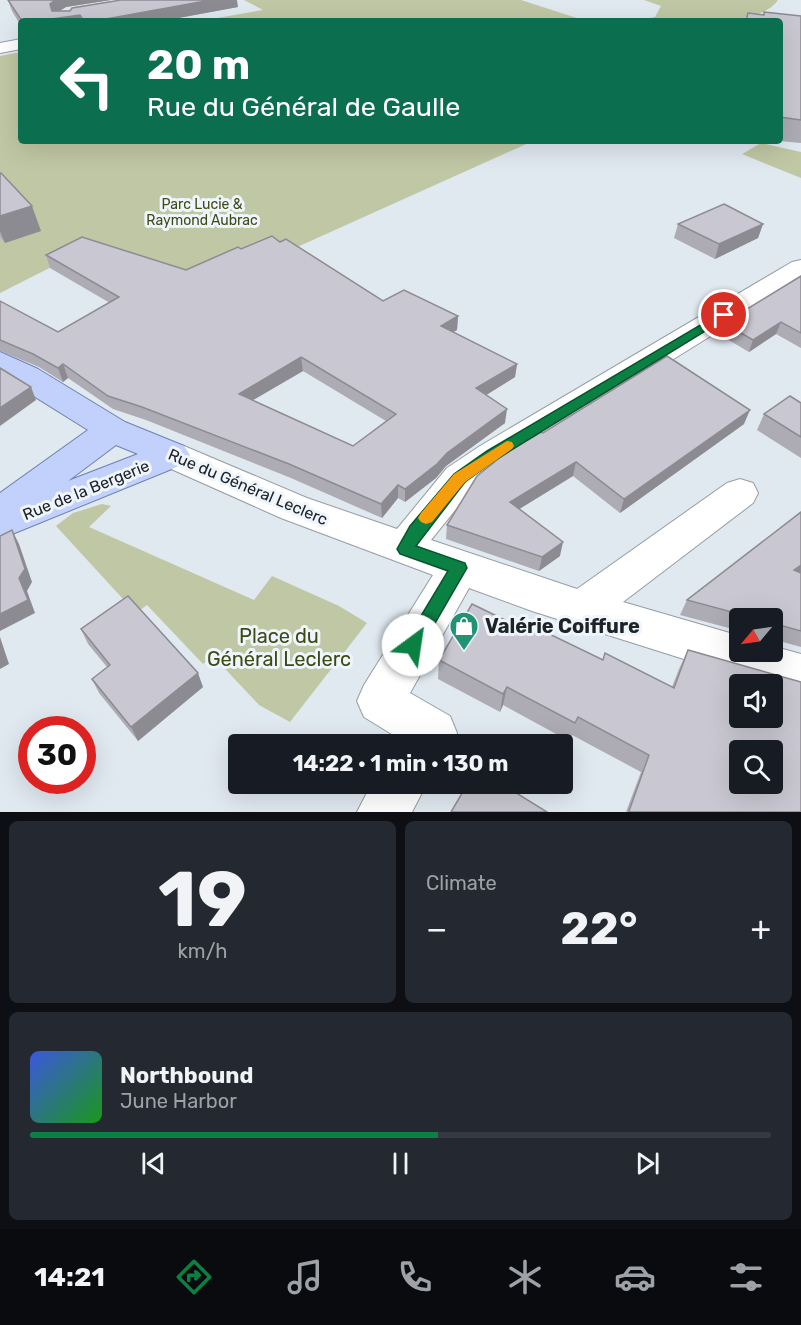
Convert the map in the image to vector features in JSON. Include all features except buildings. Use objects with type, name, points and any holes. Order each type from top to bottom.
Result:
[{"type":"main road","name":"Rue du Général Leclerc","points":[[0,362],[27,376],[113,430],[172,455]]},
{"type":"main road","name":"Rue de la Bergerie","points":[[0,513],[113,430]]},
{"type":"main road","name":"Rue de la Bergerie","points":[[0,524],[172,455]]},
{"type":"street","points":[[0,48],[18,45]]},
{"type":"street","points":[[405,549],[441,498],[468,472],[492,455],[801,268]]},
{"type":"street","name":"Rue du Général Leclerc","points":[[172,455],[294,508],[459,568],[532,593],[801,675]]},
{"type":"street","points":[[584,608],[740,493]]},
{"type":"street","points":[[433,734],[380,700],[459,568]]},
{"type":"street","points":[[383,812],[395,794]]},
{"type":"green space","points":[[244,0],[521,0],[577,18],[217,18],[263,10]]},
{"type":"green space","points":[[644,0],[778,0],[768,10],[742,18],[650,18],[655,17],[661,6]]},
{"type":"green space","name":"Parc Lucie & Raymond Aubrac","points":[[18,53],[18,144],[526,144],[206,288],[85,250],[0,293],[0,56]]},
{"type":"green space","points":[[759,144],[801,152],[801,178],[742,154]]},
{"type":"green space","name":"Place du Général Leclerc","points":[[102,504],[111,506],[89,527],[254,600],[272,576],[339,606],[367,623],[290,722],[259,705],[213,656],[203,664],[147,605],[136,613],[56,526],[73,513]]},
{"type":"slow traffic","points":[[426,518],[460,478],[507,446]]},
{"type":"place","name":"Valérie Coiffure","points":[[464,652]]},
{"type":"route","points":[[413,645],[459,568],[405,549],[441,498],[460,478],[492,455],[724,315]]}]
